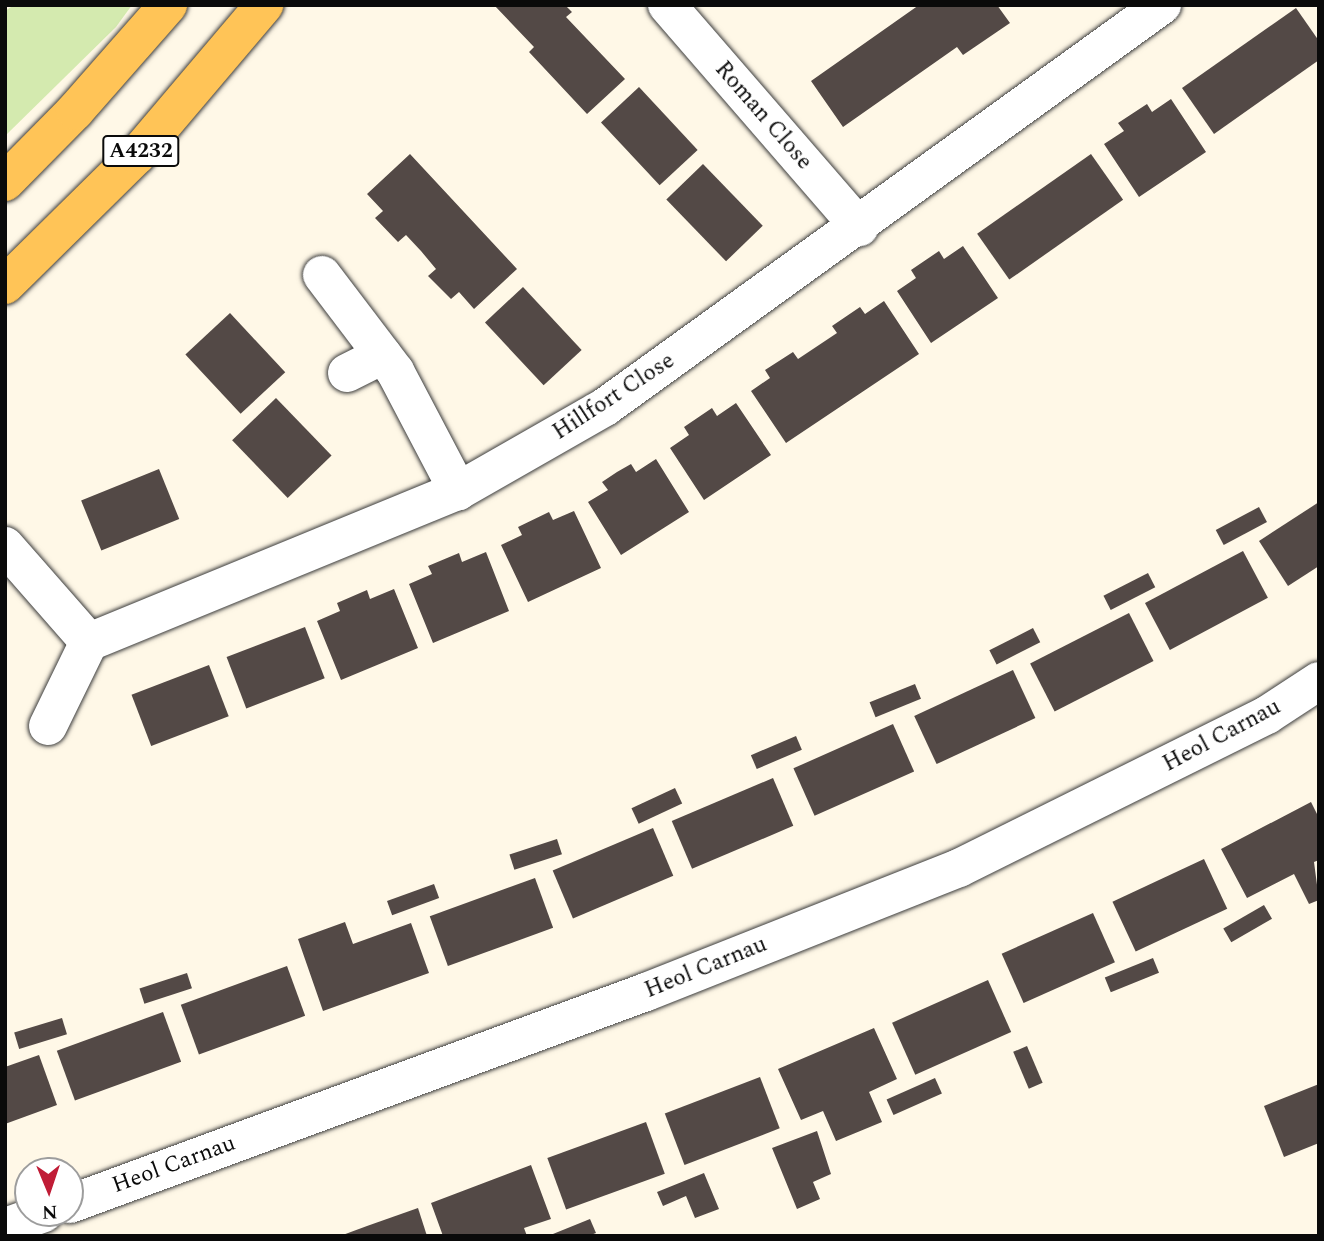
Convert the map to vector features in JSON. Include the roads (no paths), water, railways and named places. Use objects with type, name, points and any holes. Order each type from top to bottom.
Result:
[{"type":"main road","name":"A4232","points":[[5,182],[75,111],[167,5]]},
{"type":"main road","name":"A4232","points":[[5,285],[137,155],[264,5]]},
{"type":"street","name":"Roman Close","points":[[667,5],[859,227]]},
{"type":"street","name":"Hillfort Close","points":[[89,642],[458,491],[605,407],[859,227],[1162,5]]},
{"type":"street","points":[[323,275],[383,355],[458,491]]},
{"type":"street","points":[[347,373],[383,355]]},
{"type":"street","points":[[5,545],[89,642],[48,726]]},
{"type":"street","name":"Heol Carnau","points":[[84,1198],[646,992],[959,868],[1267,715],[1319,681]]}]
